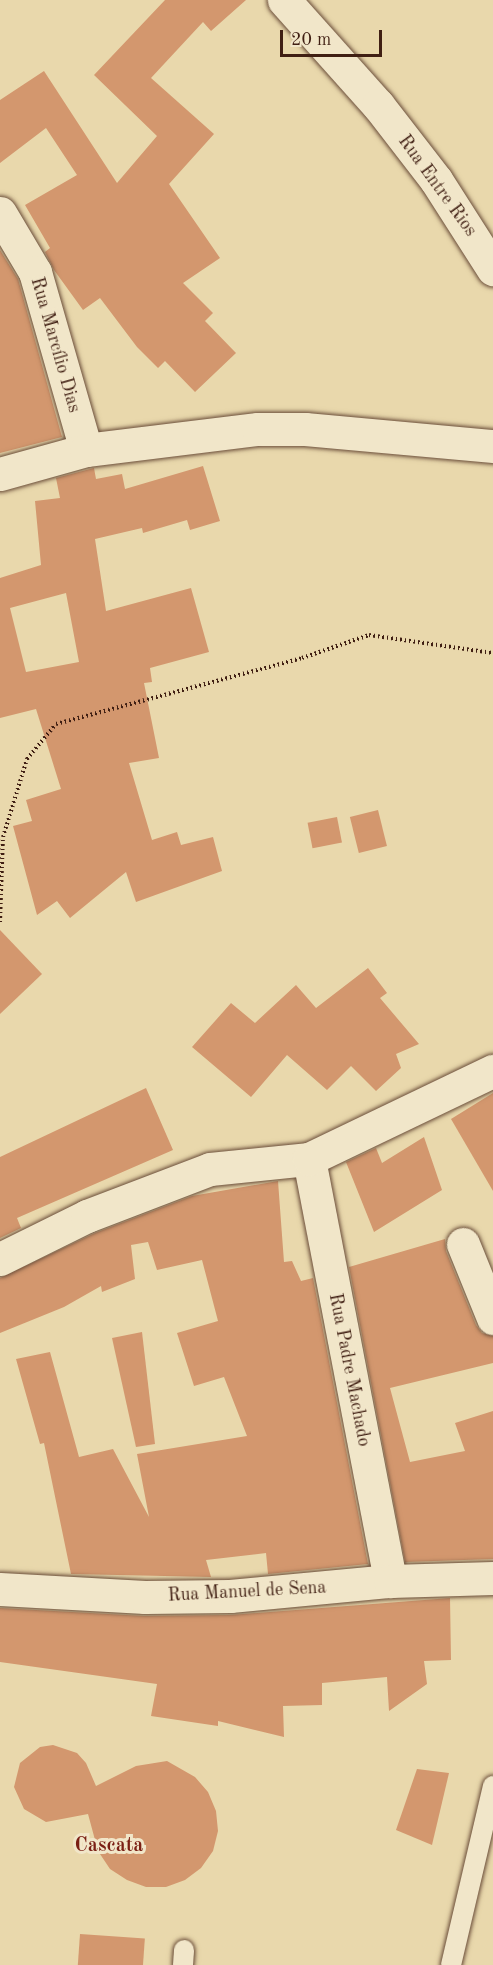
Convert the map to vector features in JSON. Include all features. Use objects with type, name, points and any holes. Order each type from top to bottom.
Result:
[{"type":"street","name":"Rua Entre Rios","points":[[284,0],[378,105],[436,180],[493,269]]},
{"type":"street","name":"Rua Marcílio Dias","points":[[0,213],[35,272],[86,450]]},
{"type":"street","points":[[0,474],[86,450],[258,429],[305,429],[493,446]]},
{"type":"street","points":[[0,1259],[87,1216],[210,1169],[309,1159],[493,1071]]},
{"type":"street","name":"Rua Padre Machado","points":[[309,1159],[390,1581]]},
{"type":"street","points":[[463,1244],[493,1318]]},
{"type":"street","name":"Rua Manuel de Sena","points":[[0,1589],[145,1597],[208,1596],[390,1581],[493,1578]]},
{"type":"lane","points":[[451,1965],[493,1786]]},
{"type":"path","points":[[0,922],[3,837],[27,759],[56,724],[302,658],[369,635],[493,653]]},
{"type":"building","points":[[165,0],[246,0],[211,31],[203,22],[151,78],[214,134],[169,184],[220,258],[183,283],[213,313],[205,321],[236,353],[195,392],[165,361],[158,368],[137,347],[100,298],[83,310],[54,270],[45,252],[50,248],[25,205],[77,175],[46,128],[0,163],[0,100],[44,71],[117,183],[157,136],[94,75]]},
{"type":"building","points":[[0,250],[18,279],[62,437],[0,453]]},
{"type":"building","points":[[203,466],[220,521],[190,530],[187,520],[143,533],[142,528],[95,539],[106,611],[191,588],[209,652],[150,668],[152,682],[144,683],[159,758],[129,763],[152,840],[177,832],[181,845],[213,837],[222,871],[136,902],[126,872],[70,918],[57,901],[37,915],[13,826],[32,821],[26,800],[61,789],[36,709],[0,718],[0,578],[41,565],[35,501],[60,498],[56,478],[94,468],[96,479],[122,474],[125,489]],"holes":[[[66,593],[79,662],[26,672],[10,608]]]},
{"type":"building","points":[[378,810],[387,846],[359,853],[350,817]]},
{"type":"building","points":[[337,817],[342,843],[313,848],[308,823]]},
{"type":"building","points":[[0,930],[42,974],[0,1014]]},
{"type":"building","points":[[368,968],[387,993],[380,998],[419,1044],[396,1054],[401,1068],[376,1091],[351,1066],[327,1090],[287,1055],[251,1097],[192,1047],[231,1003],[255,1023],[296,985],[316,1008]]},
{"type":"building","points":[[146,1088],[173,1150],[17,1218],[21,1228],[0,1238],[0,1157]]},
{"type":"building","points":[[493,1093],[493,1191],[451,1119]]},
{"type":"building","points":[[424,1137],[442,1190],[374,1232],[346,1162],[376,1148],[382,1163]]},
{"type":"building","points":[[278,1181],[284,1262],[292,1261],[301,1281],[313,1278],[368,1564],[268,1574],[266,1553],[206,1560],[211,1577],[71,1574],[44,1443],[40,1444],[16,1359],[50,1352],[79,1457],[113,1449],[149,1517],[137,1454],[247,1436],[224,1377],[194,1386],[177,1333],[218,1321],[202,1260],[157,1270],[148,1242],[131,1245],[135,1279],[102,1292],[101,1286],[64,1307],[0,1333],[0,1278],[95,1233],[192,1196]]},
{"type":"building","points":[[445,1239],[446,1251],[476,1325],[482,1333],[493,1336],[493,1363],[390,1388],[410,1462],[465,1451],[455,1423],[493,1411],[493,1559],[405,1562],[349,1267]]},
{"type":"building","points":[[142,1332],[155,1444],[136,1447],[112,1338]]},
{"type":"building","points":[[450,1598],[451,1660],[424,1661],[427,1684],[389,1711],[387,1677],[322,1683],[322,1705],[283,1706],[284,1737],[218,1721],[218,1726],[151,1716],[157,1684],[0,1662],[0,1608],[144,1616],[230,1615]]},
{"type":"building","points":[[53,1745],[77,1753],[86,1763],[96,1786],[136,1766],[167,1761],[195,1777],[208,1792],[216,1811],[218,1831],[213,1851],[201,1868],[185,1880],[166,1887],[146,1887],[127,1880],[110,1869],[98,1851],[88,1814],[46,1822],[24,1809],[14,1787],[20,1763],[40,1747]]},
{"type":"building","points":[[417,1769],[449,1773],[432,1845],[396,1830]]},
{"type":"building","points":[[80,1934],[145,1939],[143,1965],[78,1965]]},
{"type":"district","name":"Cascata","points":[[109,1846]]}]
